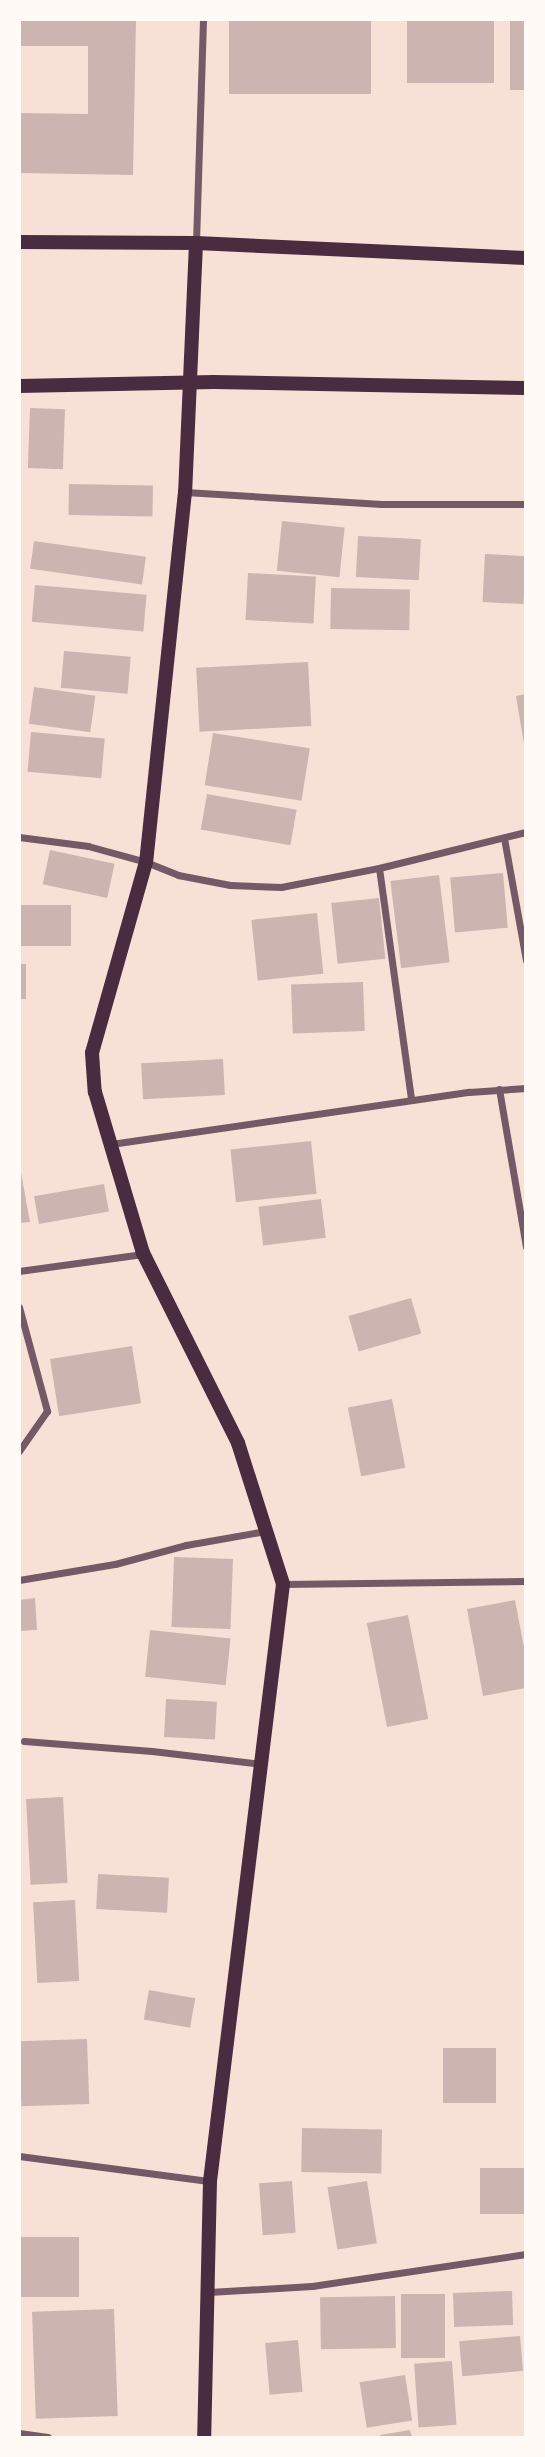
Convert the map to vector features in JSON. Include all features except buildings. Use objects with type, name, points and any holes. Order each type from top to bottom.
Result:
[{"type":"main road","points":[[19,242],[196,243],[526,258]]},
{"type":"main road","points":[[196,243],[185,492],[146,862],[92,1053],[95,1092],[144,1254],[238,1443],[283,1584],[263,1765],[210,2181],[204,2438]]},
{"type":"main road","points":[[19,386],[214,382],[526,388]]},
{"type":"street","points":[[196,243],[203,19]]},
{"type":"street","points":[[185,492],[382,505],[526,504]]},
{"type":"street","points":[[19,837],[88,846],[146,862],[178,876],[230,885],[268,887],[379,869],[526,832]]},
{"type":"street","points":[[504,838],[526,960]]},
{"type":"street","points":[[379,869],[411,1100]]},
{"type":"street","points":[[111,1144],[411,1100],[526,1088]]},
{"type":"street","points":[[499,1089],[526,1247]]},
{"type":"street","points":[[19,1271],[144,1254]]},
{"type":"street","points":[[19,1307],[47,1411],[19,1451]]},
{"type":"street","points":[[19,1580],[115,1564],[186,1545],[265,1531]]},
{"type":"street","points":[[283,1584],[526,1581]]},
{"type":"street","points":[[24,1741],[152,1751],[263,1765]]},
{"type":"street","points":[[19,2156],[210,2181]]},
{"type":"street","points":[[209,2292],[312,2286],[526,2254]]},
{"type":"street","points":[[19,2433],[48,2437]]}]
